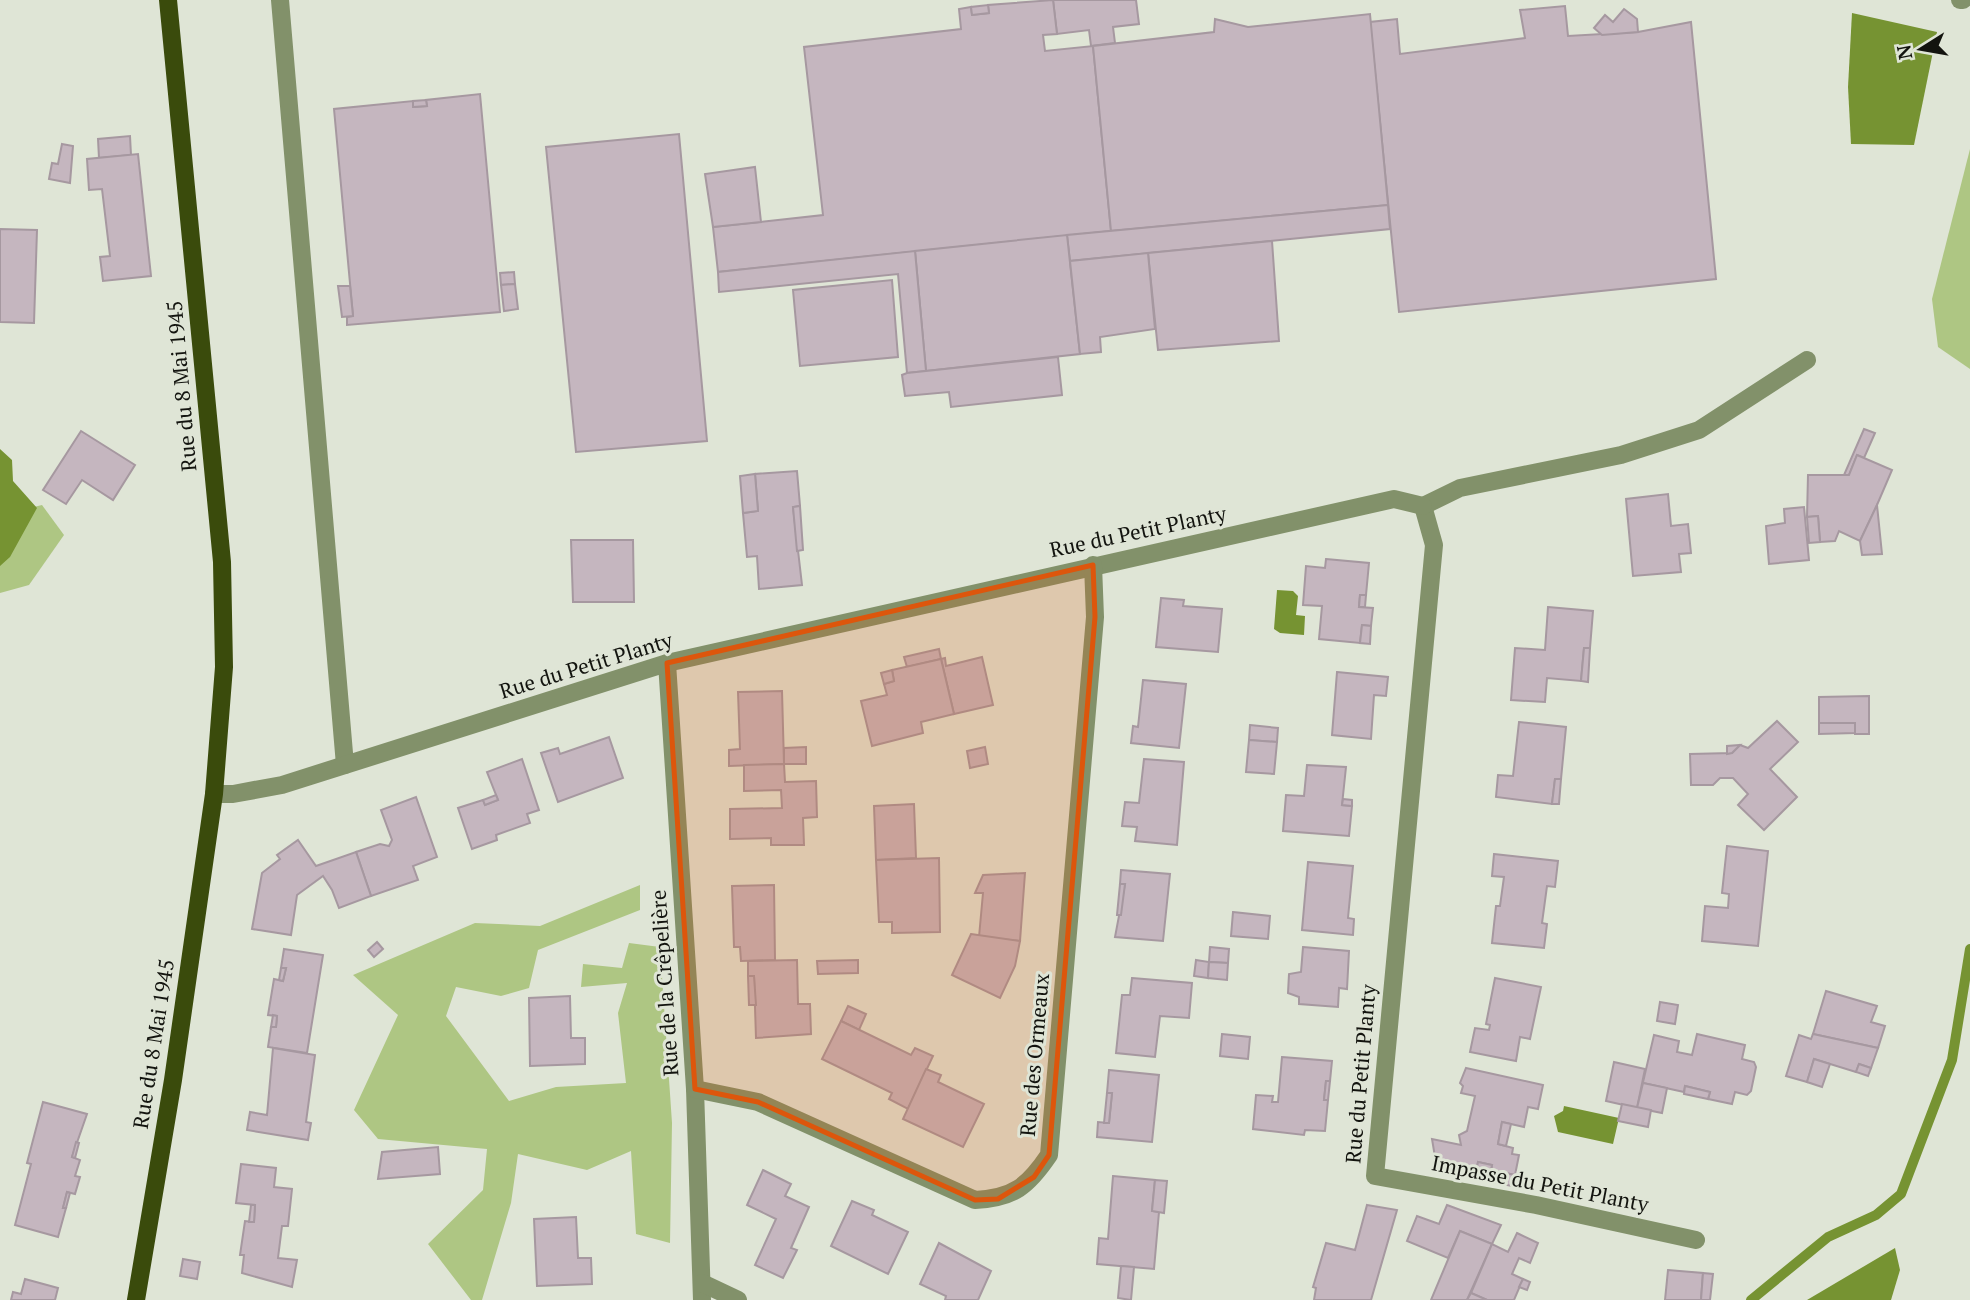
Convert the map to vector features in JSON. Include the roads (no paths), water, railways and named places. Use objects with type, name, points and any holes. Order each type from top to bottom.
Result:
[{"type":"main road","name":"Rue du 8 Mai 1945","points":[[136,1300],[173,1080],[214,794],[224,667],[222,562],[168,0]]},
{"type":"street","points":[[280,0],[345,765]]},
{"type":"street","points":[[1423,506],[1460,488],[1621,455],[1699,430],[1807,359]]},
{"type":"street","name":"Rue du Petit Planty","points":[[214,794],[233,794],[282,785],[667,663],[1394,499],[1423,506],[1433,545],[1375,1177]]},
{"type":"street","name":"Rue des Ormeaux","points":[[695,1089],[758,1102],[975,1200],[998,1199],[1034,1177],[1049,1155],[1094,617],[1093,565]]},
{"type":"street","name":"Rue de la Crêpelière","points":[[667,663],[695,1089],[702,1292]]},
{"type":"street","name":"Impasse du Petit Planty","points":[[1375,1177],[1536,1205],[1696,1240]]},
{"type":"street","points":[[702,1292],[738,1300]]},
{"type":"waterway","points":[[1751,1300],[1828,1237],[1876,1215],[1901,1194],[1952,1060],[1970,949]]}]
